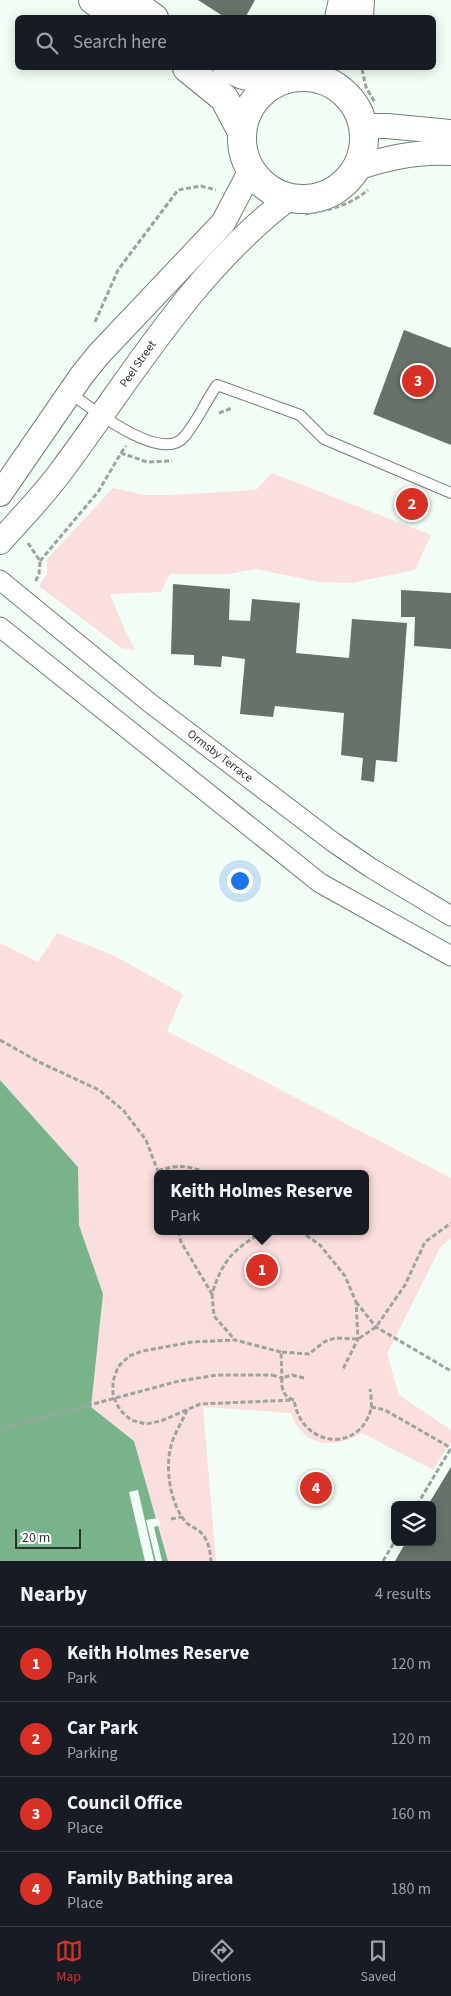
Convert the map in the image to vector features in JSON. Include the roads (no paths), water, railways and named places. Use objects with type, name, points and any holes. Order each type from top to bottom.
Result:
[{"type":"main road","points":[[94,0],[115,15]]},
{"type":"main road","points":[[129,0],[150,15]]},
{"type":"main road","points":[[340,15],[343,0]]},
{"type":"main road","points":[[359,15],[360,0]]},
{"type":"main road","points":[[189,70],[224,98],[242,132],[244,152],[251,170],[261,183],[293,207],[305,200],[321,197],[335,191],[348,181],[357,168],[364,140],[375,126],[353,104],[347,74],[323,80],[311,72],[276,84],[259,95],[248,112],[242,132]]},
{"type":"main road","points":[[232,70],[276,84]]},
{"type":"street","points":[[375,126],[451,132]]},
{"type":"street","points":[[357,168],[382,159],[427,152],[451,153]]},
{"type":"street","points":[[0,494],[99,354],[223,223],[251,170]]},
{"type":"street","name":"Peel Street","points":[[0,542],[61,472],[152,342],[207,275],[238,240],[293,207]]},
{"type":"street","name":"Ormsby Terrace","points":[[0,580],[150,703],[333,842],[371,868],[451,916]]},
{"type":"street","points":[[0,627],[320,883],[451,956]]},
{"type":"lane","points":[[70,393],[102,416],[154,444],[170,445],[183,438],[217,385],[300,416],[324,439],[451,492]]},
{"type":"place","name":"Council Office","points":[[418,381]]},
{"type":"place","name":"Car Park","points":[[412,504]]},
{"type":"place","name":"Keith Holmes Reserve","points":[[262,1270]]},
{"type":"place","name":"Family Bathing area","points":[[316,1488]]}]
